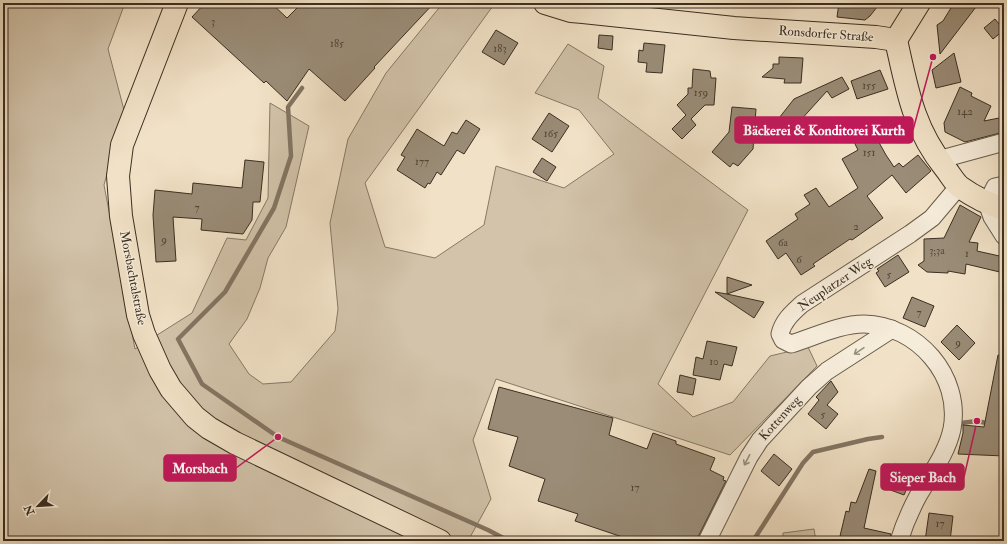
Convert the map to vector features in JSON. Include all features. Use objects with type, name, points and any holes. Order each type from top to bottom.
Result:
[{"type":"main road","name":"Morsbachtalstraße","points":[[177,3],[122,145],[118,176],[121,216],[138,315],[144,334],[160,370],[171,389],[195,416],[209,428],[235,443],[440,541]]},
{"type":"main road","name":"Ronsdorfer Straße","points":[[545,3],[583,12],[734,28],[876,37],[896,40]]},
{"type":"main road","points":[[920,3],[896,40],[915,118],[938,160],[959,186],[996,206]]},
{"type":"street","points":[[938,160],[1004,142]]},
{"type":"street","points":[[1004,185],[995,187],[999,229],[1004,236]]},
{"type":"street","name":"Neuplatzer Weg","points":[[899,541],[906,520],[917,497],[941,456],[952,428],[952,398],[946,378],[935,360],[922,346],[892,329],[878,325],[847,325],[791,344],[784,340],[780,334],[782,326],[789,316],[802,304],[910,234],[932,218],[959,186]]},
{"type":"street","name":"Kottenweg","points":[[708,541],[749,457],[760,440],[809,387],[827,371],[892,329]]},
{"type":"shaded area","points":[[3,3],[125,3],[108,49],[124,110],[104,185],[135,349],[192,313],[227,238],[246,240],[268,198],[270,103],[309,126],[286,227],[268,258],[260,288],[247,319],[229,344],[249,374],[263,384],[291,382],[335,331],[338,309],[330,223],[348,139],[386,73],[443,3],[495,3],[365,183],[385,247],[435,258],[484,225],[496,166],[564,188],[614,154],[579,110],[535,93],[568,44],[604,66],[598,98],[748,210],[658,384],[693,417],[733,402],[770,356],[808,347],[817,366],[730,455],[496,379],[473,440],[491,499],[468,541],[3,541]]},
{"type":"shaded area","points":[[814,529],[816,541],[783,541],[783,533]]},
{"type":"building","points":[[205,3],[271,3],[287,18],[302,3],[434,3],[374,67],[375,68],[345,101],[309,69],[287,101],[266,81],[264,83],[192,17]]},
{"type":"building","points":[[839,3],[877,7],[865,20],[837,17]]},
{"type":"building","points":[[954,3],[979,3],[940,54],[937,25],[943,21]]},
{"type":"building","points":[[995,19],[1004,30],[993,39],[984,28]]},
{"type":"building","points":[[496,30],[518,43],[504,65],[482,52]]},
{"type":"building","points":[[599,35],[613,36],[612,50],[598,48]]},
{"type":"building","points":[[644,43],[665,45],[662,73],[646,72],[647,63],[638,62],[639,50],[643,51]]},
{"type":"building","points":[[954,53],[961,82],[936,88],[932,70]]},
{"type":"building","points":[[779,57],[803,58],[801,83],[784,83],[785,79],[762,77],[773,68],[773,64],[779,64]]},
{"type":"building","points":[[693,69],[710,71],[711,78],[716,78],[714,105],[705,105],[691,119],[696,125],[682,139],[672,129],[686,115],[677,105],[688,94],[688,88],[692,88]]},
{"type":"building","points":[[880,70],[888,89],[857,99],[851,81]]},
{"type":"building","points":[[842,77],[849,89],[832,98],[827,91],[780,143],[768,132],[794,99]]},
{"type":"building","points":[[960,87],[972,93],[971,96],[991,106],[984,121],[1004,117],[1004,132],[965,142],[945,132],[944,123]]},
{"type":"building","points":[[732,107],[756,109],[753,149],[738,166],[733,163],[730,167],[712,152],[729,132]]},
{"type":"building","points":[[549,113],[569,126],[552,152],[532,139]]},
{"type":"building","points":[[466,120],[480,129],[464,154],[457,150],[441,175],[437,172],[430,184],[428,183],[425,188],[397,170],[405,157],[401,155],[417,129],[444,146],[452,132],[457,134]]},
{"type":"building","points":[[872,130],[894,167],[899,163],[903,167],[918,155],[931,171],[906,193],[892,175],[867,196],[883,218],[852,240],[850,239],[813,264],[815,266],[801,275],[786,253],[778,259],[766,241],[798,219],[795,214],[810,204],[804,195],[816,188],[829,207],[858,188],[842,159],[858,150],[853,140]]},
{"type":"building","points":[[542,158],[556,167],[547,181],[533,172]]},
{"type":"building","points":[[245,160],[264,162],[260,202],[253,202],[252,220],[243,234],[201,230],[202,219],[173,217],[176,261],[156,262],[153,215],[155,190],[192,194],[193,183],[242,188]]},
{"type":"building","points":[[960,205],[981,217],[969,242],[978,243],[977,251],[1004,257],[1004,273],[966,264],[965,274],[948,271],[948,273],[927,272],[918,265],[924,261],[924,239],[944,238]]},
{"type":"building","points":[[898,255],[909,272],[885,287],[876,273],[879,271],[877,269]]},
{"type":"building","points":[[727,277],[752,285],[727,294]]},
{"type":"building","points":[[715,292],[764,302],[754,318]]},
{"type":"building","points":[[912,297],[934,306],[925,327],[903,318]]},
{"type":"building","points":[[957,325],[975,343],[959,360],[941,342]]},
{"type":"building","points":[[707,341],[737,347],[732,366],[724,364],[720,380],[693,375],[696,357],[703,359]]},
{"type":"building","points":[[998,355],[1004,356],[1004,456],[958,454],[963,433],[963,425],[984,427]]},
{"type":"building","points":[[680,375],[696,379],[693,395],[677,392]]},
{"type":"building","points":[[831,381],[838,392],[827,405],[838,414],[826,429],[808,414],[819,400],[816,397]]},
{"type":"building","points":[[499,387],[613,418],[609,435],[647,449],[653,433],[676,441],[676,444],[715,458],[710,470],[724,477],[723,480],[726,481],[697,541],[634,541],[575,521],[578,514],[538,501],[545,479],[509,466],[518,437],[488,429]]},
{"type":"building","points":[[774,454],[792,469],[779,486],[761,471]]},
{"type":"building","points":[[895,464],[914,472],[904,495],[885,488]]},
{"type":"building","points":[[869,469],[876,471],[864,528],[891,534],[889,541],[863,541],[840,536],[846,511],[849,512],[851,502],[856,503]]},
{"type":"building","points":[[929,513],[953,516],[950,541],[925,541]]},
{"type":"waterway","points":[[302,88],[288,107],[291,156],[274,208],[225,292],[178,339],[202,384],[278,437],[488,530],[509,541]]},
{"type":"waterway","points":[[961,423],[977,421],[991,424]]},
{"type":"waterway","points":[[753,541],[803,463],[813,452],[882,437]]},
{"type":"place","name":"Bäckerei & Konditorei Kurth","points":[[933,57]]},
{"type":"place","name":"Sieper Bach","points":[[977,421]]},
{"type":"place","name":"Morsbach","points":[[278,437]]}]
